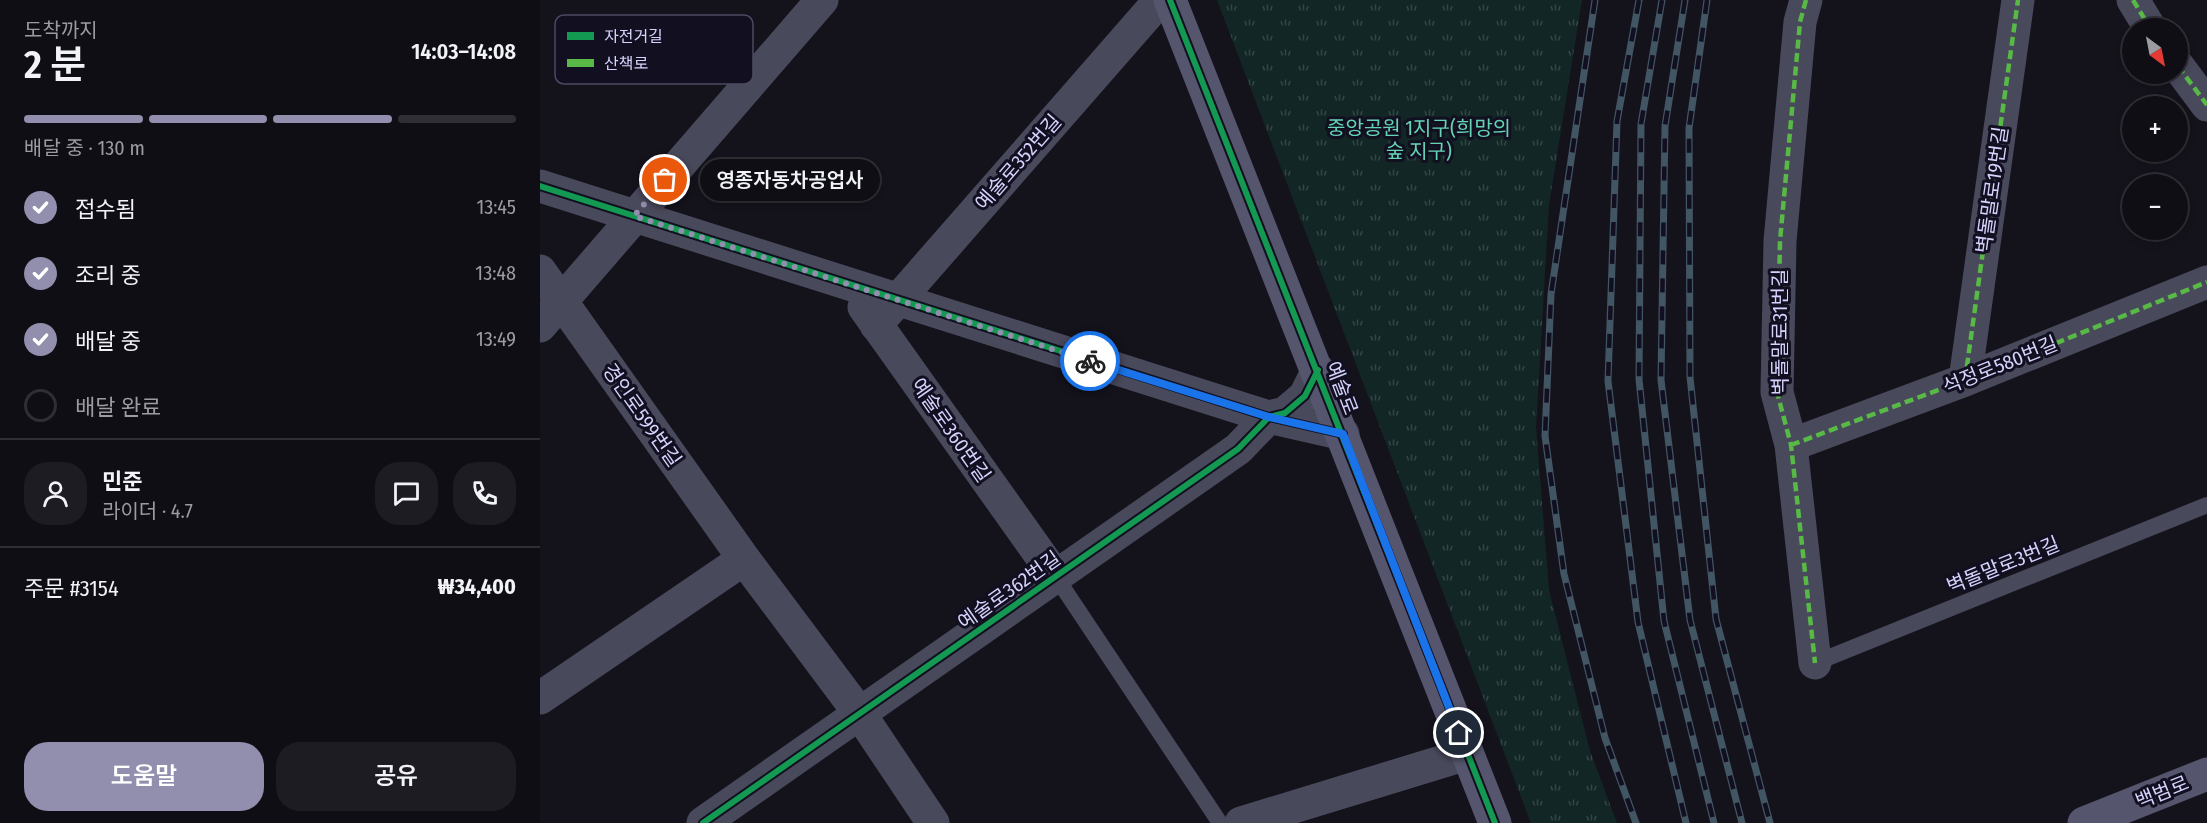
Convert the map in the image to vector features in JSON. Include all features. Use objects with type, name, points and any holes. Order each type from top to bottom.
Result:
[{"type":"street","points":[[753,79],[822,0]]},
{"type":"street","name":"예술로352번길","points":[[876,325],[1160,0]]},
{"type":"street","name":"예술로","points":[[1170,0],[1495,823]]},
{"type":"street","name":"벽돌말로31번길","points":[[1806,0],[1800,22],[1780,241],[1777,392],[1791,446],[1815,663]]},
{"type":"street","name":"벽돌말로19번길","points":[[1965,380],[2018,0]]},
{"type":"street","points":[[2133,0],[2144,18]]},
{"type":"street","points":[[2188,77],[2206,98]]},
{"type":"street","points":[[540,326],[749,84]]},
{"type":"street","points":[[540,186],[1269,417],[1343,434]]},
{"type":"street","name":"경인로599번길","points":[[540,271],[744,560],[860,714],[933,823]]},
{"type":"street","name":"석정로580번길","points":[[1791,446],[1965,380],[2207,282]]},
{"type":"street","name":"예술로360번길","points":[[847,284],[1056,577]]},
{"type":"street","name":"예술로362번길","points":[[703,823],[1238,449],[1269,417],[1285,413],[1305,396],[1318,370]]},
{"type":"street","points":[[540,698],[744,560]]},
{"type":"street","points":[[1241,823],[1467,754]]},
{"type":"street","name":"백범로","points":[[2084,823],[2207,774]]},
{"type":"lane","name":"벽돌말로3번길","points":[[1815,663],[2207,505]]},
{"type":"lane","name":"예술로362번길","points":[[1056,577],[1220,823]]},
{"type":"green space","name":"중앙공원 1지구(희망의 숲 지구)","points":[[1217,0],[1582,0],[1549,205],[1536,427],[1549,590],[1590,751],[1617,823],[1531,823]]},
{"type":"railway","points":[[1595,0],[1551,294],[1545,436],[1564,574],[1605,738],[1636,823]]},
{"type":"railway","points":[[1639,0],[1617,121],[1608,381],[1638,622],[1686,823]]},
{"type":"railway","points":[[1662,0],[1641,124],[1639,379],[1664,621],[1714,823]]},
{"type":"railway","points":[[1685,0],[1665,126],[1661,380],[1690,620],[1742,823]]},
{"type":"railway","points":[[1707,0],[1689,128],[1690,377],[1716,619],[1770,823]]},
{"type":"marked path","points":[[1806,0],[1800,22],[1780,241],[1777,392],[1791,445],[1815,663]]},
{"type":"marked path","points":[[1965,380],[2018,0]]},
{"type":"marked path","points":[[2133,0],[2144,18]]},
{"type":"marked path","points":[[2188,79],[2207,105]]},
{"type":"marked path","points":[[1791,445],[1965,380],[2207,282]]},
{"type":"cycle path","points":[[1170,0],[1495,823]]},
{"type":"cycle path","points":[[540,186],[1269,417],[1343,434]]},
{"type":"cycle path","points":[[703,823],[1238,449],[1269,417],[1285,413],[1305,396],[1318,370]]},
{"type":"way so far","points":[[665,180],[634,216],[1090,361]]},
{"type":"place","name":"영종자동차공업사","points":[[665,180]]},
{"type":"route","points":[[1090,361],[1269,417],[1343,434],[1459,733]]}]
